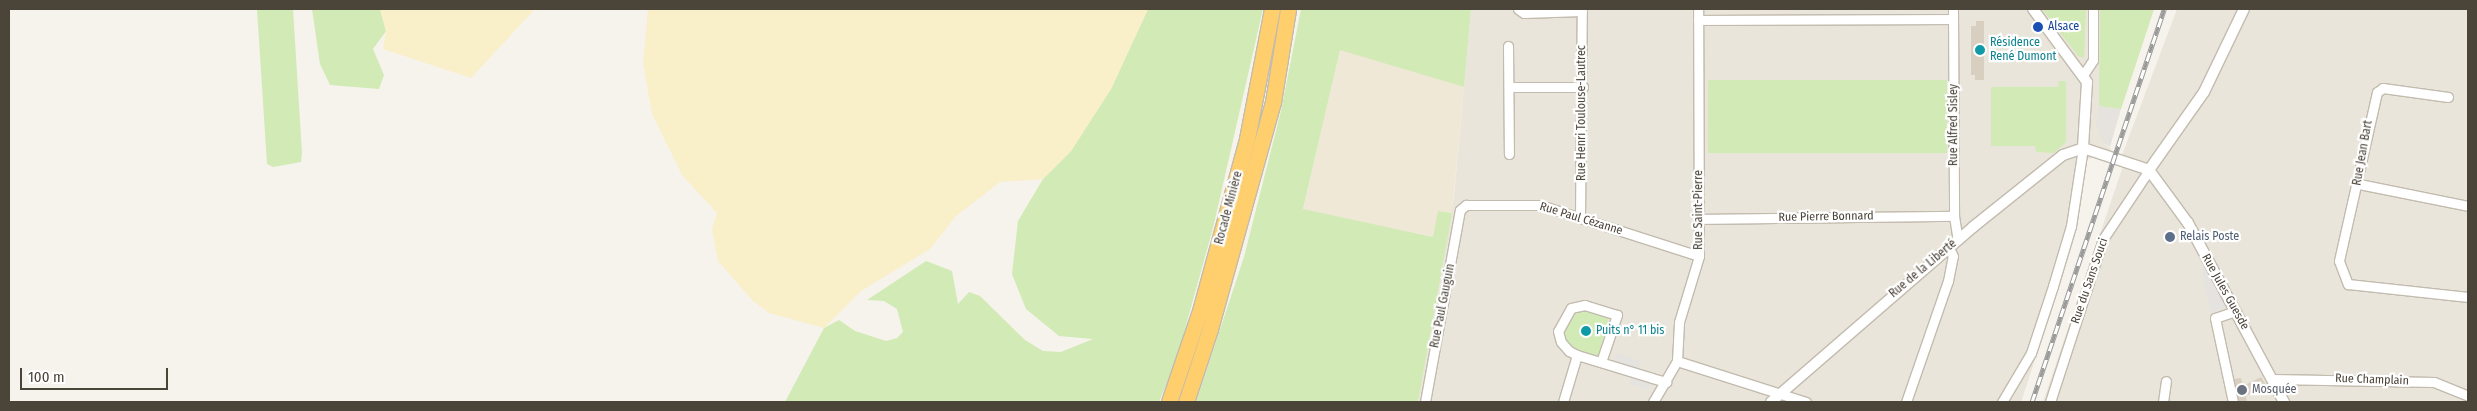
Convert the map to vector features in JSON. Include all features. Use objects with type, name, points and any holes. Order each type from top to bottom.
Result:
[{"type":"highway","name":"Rocade Minière","points":[[1169,402],[1200,311],[1248,139],[1272,9]]},
{"type":"highway","name":"Rocade Minière","points":[[1186,402],[1266,128],[1288,9]]},
{"type":"street","points":[[1518,9],[1524,13],[1582,10]]},
{"type":"street","name":"Rue Saint-Pierre","points":[[1653,402],[1677,361],[1680,322],[1699,256],[1698,9]]},
{"type":"street","name":"Rue Alfred Sisley","points":[[1954,9],[1954,216],[1958,240]]},
{"type":"street","points":[[2002,402],[2031,354],[2054,286],[2071,226],[2089,94],[2084,75],[2033,9]]},
{"type":"street","points":[[2084,75],[2093,60],[2093,9]]},
{"type":"street","points":[[2083,148],[2149,170],[2204,92],[2244,9]]},
{"type":"street","name":"Rue Henri Toulouse-Lautrec","points":[[1580,218],[1582,10]]},
{"type":"street","points":[[1698,20],[1829,13],[1953,19]]},
{"type":"street","points":[[1508,46],[1509,154]]},
{"type":"street","points":[[1509,87],[1582,87]]},
{"type":"street","name":"Rue Jean Bart","points":[[2448,97],[2383,88],[2377,92],[2359,184],[2345,219],[2339,260],[2348,284],[2468,297]]},
{"type":"street","name":"Rue de la Liberté","points":[[1771,402],[1958,240],[2063,155],[2083,148]]},
{"type":"street","name":"Rue Jules Guesde","points":[[2149,170],[2188,223],[2284,402]]},
{"type":"street","name":"Rue du Sans Souci","points":[[2050,402],[2103,238],[2149,170]]},
{"type":"street","points":[[2359,184],[2468,206]]},
{"type":"street","name":"Rue Paul Cézanne","points":[[1460,210],[1471,204],[1540,205],[1699,256]]},
{"type":"street","name":"Rue Paul Gauguin","points":[[1425,402],[1460,210]]},
{"type":"street","name":"Rue Pierre Bonnard","points":[[1699,218],[1954,216]]},
{"type":"street","points":[[1906,402],[1948,282],[1953,256],[1949,248]]},
{"type":"street","points":[[1601,362],[1617,314],[1585,305],[1566,312],[1558,330],[1565,347],[1578,355],[1666,382]]},
{"type":"street","points":[[2233,402],[2215,318],[2235,311]]},
{"type":"street","points":[[1563,402],[1578,355]]},
{"type":"street","points":[[1677,361],[1806,402]]},
{"type":"street","name":"Rue Champlain","points":[[2272,379],[2434,382],[2468,396]]},
{"type":"street","points":[[2163,402],[2166,381]]},
{"type":"shaded area","points":[[1471,9],[2154,9],[2121,109],[2099,106],[2103,143],[2111,149],[2107,160],[2095,157],[2084,160],[2075,225],[2061,281],[2021,402],[1418,402],[1454,197]]},
{"type":"shaded area","points":[[2177,9],[2468,9],[2468,402],[2043,402],[2123,166],[2119,163]]},
{"type":"shaded area","points":[[1340,49],[1464,87],[1452,213],[1438,211],[1434,237],[1303,210]]},
{"type":"shaded area","points":[[2099,106],[2121,109],[2110,147],[2103,143],[2096,124]]},
{"type":"shaded area","points":[[2205,267],[2226,307],[2211,313],[2201,269]]},
{"type":"shaded area","points":[[1616,353],[1641,361],[1637,373],[1652,378],[1648,390],[1629,384],[1633,372],[1612,365]]},
{"type":"green space","points":[[257,9],[293,9],[301,162],[273,167],[267,164]]},
{"type":"green space","points":[[312,9],[380,9],[386,31],[373,49],[384,75],[379,89],[330,85],[320,64]]},
{"type":"green space","points":[[1148,9],[1263,9],[1213,228],[1177,358],[1159,402],[785,402],[824,328],[839,320],[855,331],[886,341],[897,338],[903,332],[897,309],[884,301],[867,300],[926,261],[952,271],[958,304],[969,292],[980,296],[1025,340],[1043,351],[1061,352],[1093,339],[1059,336],[1026,309],[1012,274],[1018,221],[1043,179],[1071,151],[1111,89]]},
{"type":"green space","points":[[1301,9],[1471,9],[1464,87],[1340,50],[1303,209],[1433,237],[1438,211],[1452,213],[1418,402],[1196,402],[1244,257],[1281,111]]},
{"type":"green space","points":[[2042,9],[2086,9],[2084,57],[2079,57]]},
{"type":"green space","points":[[2100,9],[2154,9],[2121,109],[2099,106]]},
{"type":"green space","points":[[1708,80],[1947,80],[1947,153],[1708,153]]},
{"type":"green space","points":[[2059,81],[2066,81],[2066,142],[2054,153],[2036,152],[2035,146],[1991,146],[1991,87],[2058,87]]},
{"type":"green space","points":[[1582,309],[1609,317],[1598,357],[1573,348],[1564,338],[1563,326],[1569,315]]},
{"type":"sand","points":[[380,9],[535,9],[471,78],[383,49],[386,31]]},
{"type":"sand","points":[[648,9],[1148,9],[1111,89],[1071,151],[1043,179],[1000,182],[956,216],[930,249],[861,291],[824,328],[769,313],[753,301],[718,261],[712,229],[717,213],[682,175],[652,114],[643,63]]},
{"type":"building","name":"Résidence René Dumont","points":[[1976,21],[1984,21],[1984,80],[1975,80],[1975,75],[1971,75],[1971,26],[1976,26]]},
{"type":"building","name":"Mosquée","points":[[2261,377],[2266,385],[2246,396],[2247,402],[2239,402],[2234,379],[2241,378],[2243,386]]},
{"type":"railway","points":[[2032,402],[2164,9]]},
{"type":"place","name":"Alsace","points":[[2038,27]]},
{"type":"place","name":"Résidence René Dumont","points":[[1980,50]]},
{"type":"place","name":"Relais Poste","points":[[2170,237]]},
{"type":"place","name":"Puits n° 11 bis","points":[[1586,331]]},
{"type":"place","name":"Mosquée","points":[[2242,390]]}]
